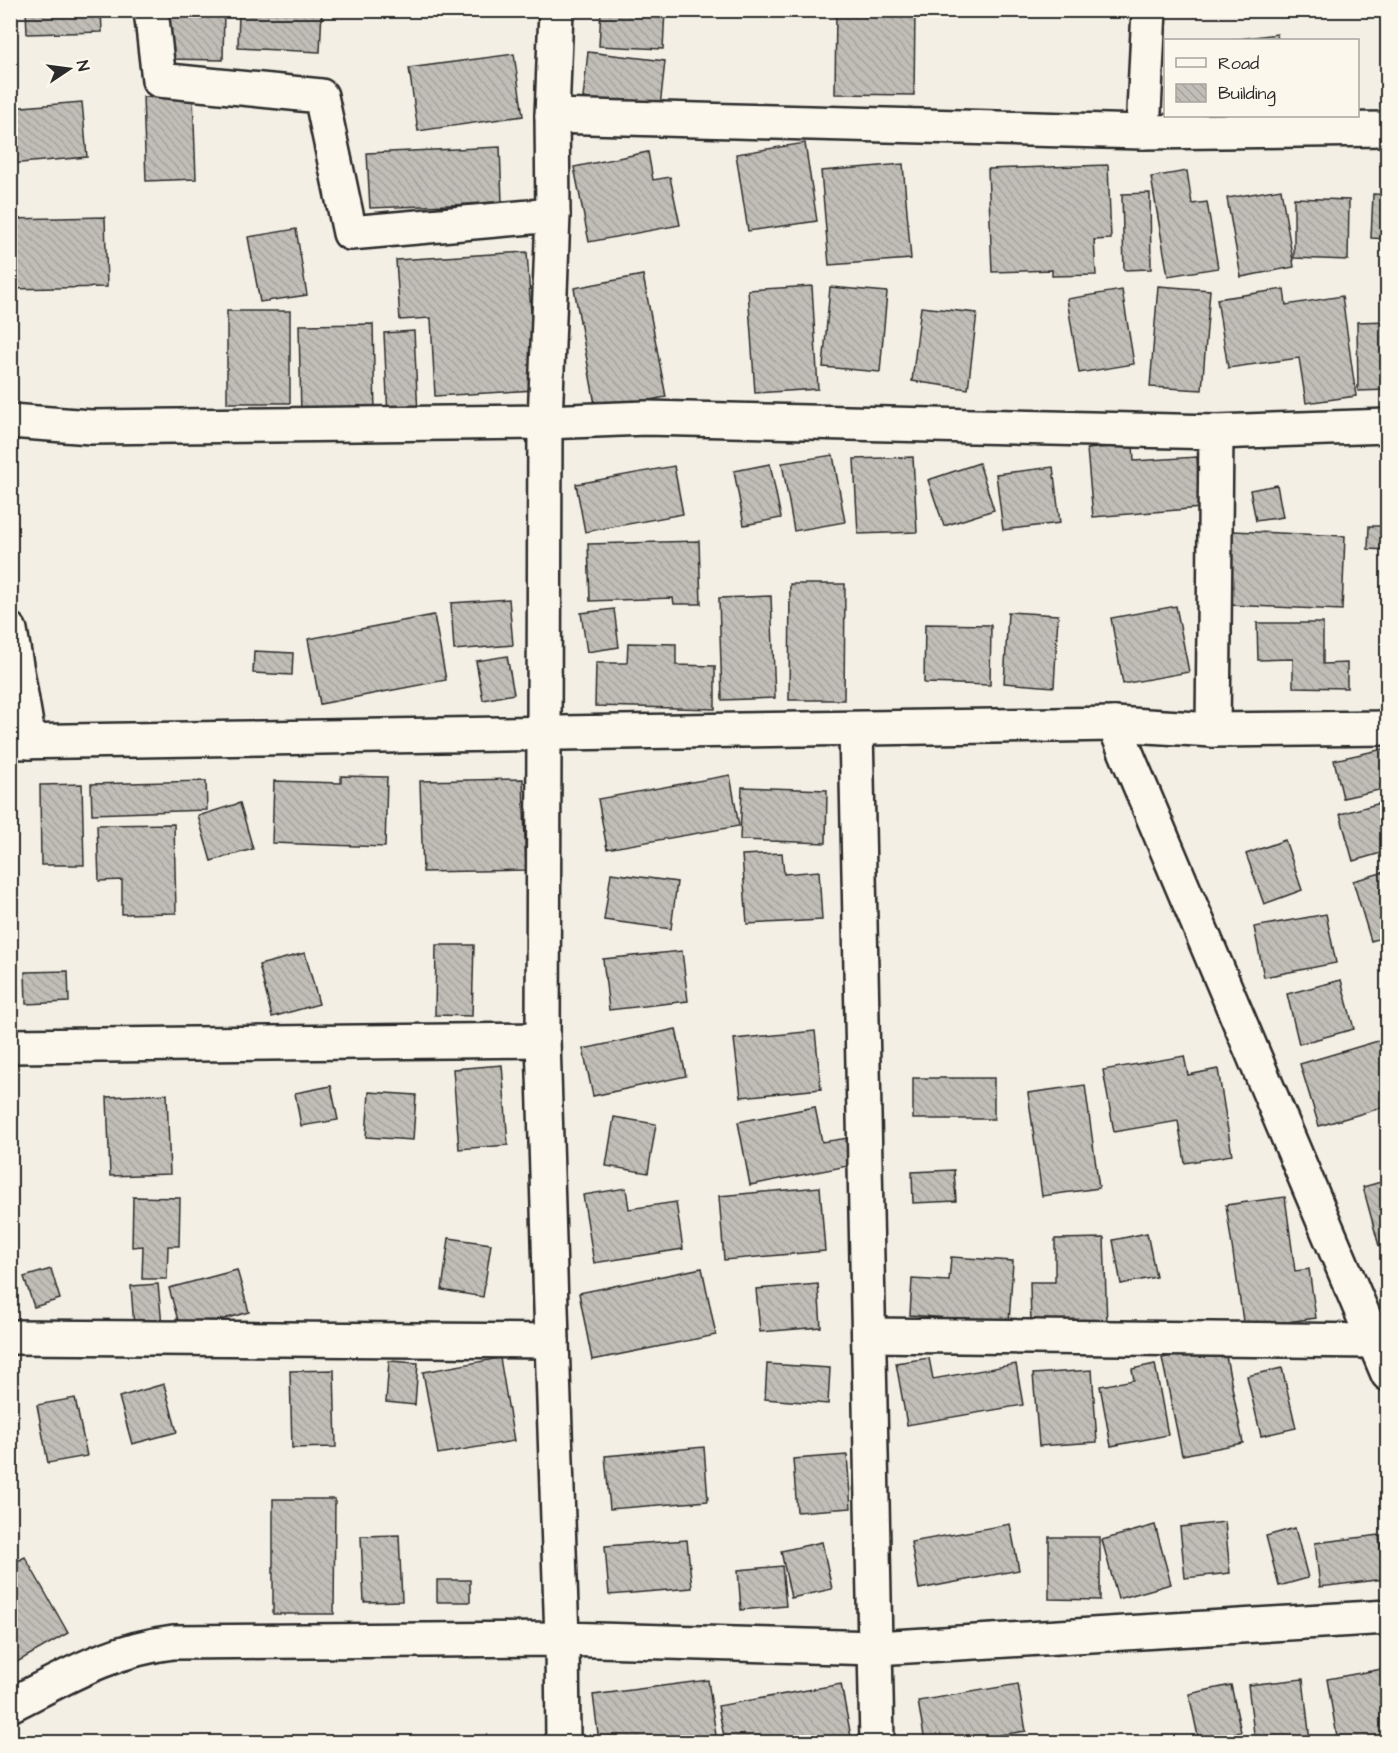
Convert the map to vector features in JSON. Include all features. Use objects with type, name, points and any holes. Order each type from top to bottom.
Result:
[{"type":"street","points":[[151,10],[159,80],[321,96],[350,233],[553,215]]},
{"type":"street","points":[[556,10],[552,116],[553,215],[545,422],[543,1040],[562,1640],[563,1743]]},
{"type":"street","points":[[1143,132],[1149,10]]},
{"type":"street","points":[[552,116],[1143,132],[1388,129]]},
{"type":"street","points":[[10,421],[91,427],[545,422],[646,418],[1216,432],[1388,426]]},
{"type":"street","points":[[1213,730],[1216,432]]},
{"type":"street","points":[[10,630],[20,742],[1114,724],[1213,730],[1388,729]]},
{"type":"street","points":[[1114,724],[1388,1374]]},
{"type":"street","points":[[856,729],[877,1743]]},
{"type":"street","points":[[10,1046],[543,1040]]},
{"type":"street","points":[[869,1335],[1374,1341]]},
{"type":"street","points":[[10,1337],[552,1341]]},
{"type":"street","points":[[10,1705],[108,1656],[173,1642],[562,1640],[876,1648],[1388,1617]]},
{"type":"building","points":[[26,10],[101,10],[102,32],[27,34]]},
{"type":"building","points":[[167,10],[224,10],[223,60],[165,59]]},
{"type":"building","points":[[239,10],[322,10],[320,52],[238,48]]},
{"type":"building","points":[[601,10],[665,10],[663,49],[599,46]]},
{"type":"building","points":[[836,10],[915,10],[914,95],[835,94]]},
{"type":"building","points":[[1277,34],[1278,39],[1239,39]]},
{"type":"building","points":[[588,52],[665,61],[660,107],[583,98]]},
{"type":"building","points":[[514,54],[523,116],[418,131],[409,68]]},
{"type":"building","points":[[193,95],[196,179],[146,181],[143,97]]},
{"type":"building","points":[[82,102],[87,157],[10,164],[10,108]]},
{"type":"building","points":[[805,143],[817,221],[748,231],[736,154]]},
{"type":"building","points":[[500,147],[502,203],[370,208],[367,153]]},
{"type":"building","points":[[648,152],[653,180],[670,177],[680,225],[589,242],[574,167]]},
{"type":"building","points":[[903,164],[911,259],[829,265],[821,171]]},
{"type":"building","points":[[1108,165],[1111,239],[1094,240],[1096,275],[1052,276],[1052,270],[992,272],[988,169]]},
{"type":"building","points":[[1187,171],[1192,204],[1207,202],[1218,268],[1168,276],[1151,177]]},
{"type":"building","points":[[1281,189],[1294,267],[1241,277],[1227,198]]},
{"type":"building","points":[[1150,193],[1151,269],[1124,270],[1122,194]]},
{"type":"building","points":[[1373,194],[1388,195],[1388,239],[1371,238]]},
{"type":"building","points":[[1294,198],[1349,200],[1348,260],[1294,258]]},
{"type":"building","points":[[105,217],[107,287],[10,289],[10,219]]},
{"type":"building","points":[[296,229],[307,295],[260,302],[248,237]]},
{"type":"building","points":[[527,252],[536,390],[435,396],[431,318],[400,320],[396,260]]},
{"type":"building","points":[[643,275],[666,397],[596,410],[574,288]]},
{"type":"building","points":[[812,286],[818,389],[755,393],[748,290]]},
{"type":"building","points":[[1158,286],[1210,290],[1202,390],[1150,387]]},
{"type":"building","points":[[830,287],[887,292],[880,372],[823,367]]},
{"type":"building","points":[[1284,289],[1286,305],[1342,296],[1356,396],[1306,403],[1299,358],[1228,368],[1217,299]]},
{"type":"building","points":[[1122,290],[1134,364],[1079,373],[1067,299]]},
{"type":"building","points":[[921,307],[977,313],[968,389],[912,381]]},
{"type":"building","points":[[227,311],[290,311],[290,403],[227,403]]},
{"type":"building","points":[[1388,321],[1388,390],[1358,391],[1357,322]]},
{"type":"building","points":[[373,324],[375,413],[301,415],[299,325]]},
{"type":"building","points":[[414,331],[418,415],[388,417],[384,333]]},
{"type":"building","points":[[1133,445],[1134,461],[1197,457],[1201,508],[1093,517],[1087,449]]},
{"type":"building","points":[[833,455],[845,522],[794,531],[782,463]]},
{"type":"building","points":[[913,457],[917,532],[858,534],[854,459]]},
{"type":"building","points":[[979,463],[994,510],[944,526],[928,480]]},
{"type":"building","points":[[770,464],[781,518],[744,525],[734,471]]},
{"type":"building","points":[[674,466],[683,514],[585,532],[576,484]]},
{"type":"building","points":[[1053,467],[1060,523],[1003,530],[996,474]]},
{"type":"building","points":[[1277,485],[1283,517],[1256,521],[1250,490]]},
{"type":"building","points":[[1369,526],[1388,526],[1388,550],[1368,549]]},
{"type":"building","points":[[1232,531],[1345,536],[1342,610],[1229,605]]},
{"type":"building","points":[[699,541],[701,604],[674,604],[673,598],[590,601],[588,544]]},
{"type":"building","points":[[790,584],[845,584],[844,700],[789,700]]},
{"type":"building","points":[[771,596],[775,698],[722,700],[719,598]]},
{"type":"building","points":[[509,599],[513,645],[454,650],[451,603]]},
{"type":"building","points":[[1176,606],[1189,672],[1123,684],[1111,618]]},
{"type":"building","points":[[614,609],[619,647],[587,652],[581,613]]},
{"type":"building","points":[[1008,612],[1058,615],[1054,687],[1004,683]]},
{"type":"building","points":[[434,615],[446,680],[320,704],[308,639]]},
{"type":"building","points":[[1257,623],[1323,623],[1323,664],[1347,663],[1347,688],[1293,687],[1293,659],[1258,660]]},
{"type":"building","points":[[925,624],[991,625],[990,685],[924,683]]},
{"type":"building","points":[[628,643],[676,644],[676,665],[715,666],[715,709],[595,706],[596,663],[627,663]]},
{"type":"building","points":[[254,651],[293,653],[292,675],[253,673]]},
{"type":"building","points":[[507,656],[514,694],[483,700],[476,661]]},
{"type":"building","points":[[1388,748],[1388,788],[1343,798],[1334,760]]},
{"type":"building","points":[[730,775],[739,826],[607,849],[598,799]]},
{"type":"building","points":[[341,776],[387,777],[385,847],[272,843],[274,781],[341,783]]},
{"type":"building","points":[[523,779],[526,870],[423,872],[420,781]]},
{"type":"building","points":[[206,781],[207,810],[92,814],[91,784]]},
{"type":"building","points":[[82,784],[84,865],[41,865],[40,785]]},
{"type":"building","points":[[742,787],[827,790],[826,843],[740,840]]},
{"type":"building","points":[[1388,801],[1388,851],[1353,861],[1340,814]]},
{"type":"building","points":[[240,803],[253,849],[211,861],[198,816]]},
{"type":"building","points":[[174,824],[176,913],[122,914],[122,880],[99,881],[97,825]]},
{"type":"building","points":[[1285,840],[1302,890],[1264,904],[1246,854]]},
{"type":"building","points":[[782,853],[784,874],[819,871],[822,920],[747,924],[742,855]]},
{"type":"building","points":[[1388,871],[1388,936],[1371,941],[1353,881]]},
{"type":"building","points":[[611,873],[677,882],[671,929],[604,920]]},
{"type":"building","points":[[1326,914],[1336,963],[1264,977],[1254,927]]},
{"type":"building","points":[[436,945],[474,945],[472,1016],[435,1015]]},
{"type":"building","points":[[682,951],[688,1001],[609,1010],[603,959]]},
{"type":"building","points":[[305,953],[319,1004],[272,1017],[259,965]]},
{"type":"building","points":[[68,971],[69,1002],[26,1004],[25,972]]},
{"type":"building","points":[[1341,980],[1354,1029],[1299,1044],[1287,994]]},
{"type":"building","points":[[676,1029],[686,1076],[593,1096],[583,1049]]},
{"type":"building","points":[[815,1031],[821,1089],[741,1097],[734,1039]]},
{"type":"building","points":[[1388,1038],[1388,1106],[1319,1126],[1300,1064]]},
{"type":"building","points":[[1184,1056],[1188,1075],[1218,1069],[1232,1155],[1185,1163],[1178,1121],[1114,1132],[1103,1070]]},
{"type":"building","points":[[502,1065],[508,1145],[459,1149],[453,1069]]},
{"type":"building","points":[[913,1078],[994,1078],[994,1119],[913,1119]]},
{"type":"building","points":[[1085,1085],[1099,1188],[1042,1196],[1028,1093]]},
{"type":"building","points":[[331,1086],[338,1120],[301,1126],[295,1093]]},
{"type":"building","points":[[369,1092],[416,1095],[413,1140],[366,1137]]},
{"type":"building","points":[[167,1094],[170,1174],[110,1176],[107,1097]]},
{"type":"building","points":[[815,1107],[822,1142],[848,1138],[853,1165],[750,1185],[738,1122]]},
{"type":"building","points":[[614,1117],[656,1124],[648,1173],[606,1166]]},
{"type":"building","points":[[954,1170],[956,1201],[913,1203],[912,1172]]},
{"type":"building","points":[[1388,1180],[1388,1244],[1379,1246],[1363,1187]]},
{"type":"building","points":[[820,1187],[825,1251],[724,1260],[719,1196]]},
{"type":"building","points":[[626,1188],[629,1209],[676,1202],[683,1249],[594,1263],[583,1195]]},
{"type":"building","points":[[133,1197],[180,1198],[179,1246],[168,1246],[167,1279],[142,1279],[143,1246],[132,1247]]},
{"type":"building","points":[[1285,1197],[1295,1271],[1309,1269],[1316,1318],[1244,1328],[1226,1205]]},
{"type":"building","points":[[1147,1233],[1156,1277],[1121,1284],[1113,1240]]},
{"type":"building","points":[[449,1238],[491,1244],[483,1297],[442,1290]]},
{"type":"building","points":[[1104,1238],[1107,1325],[1031,1327],[1030,1282],[1055,1282],[1055,1239]]},
{"type":"building","points":[[951,1257],[1013,1261],[1009,1323],[910,1315],[912,1279],[949,1281]]},
{"type":"building","points":[[702,1268],[716,1335],[592,1360],[579,1293]]},
{"type":"building","points":[[51,1269],[60,1299],[34,1307],[24,1277]]},
{"type":"building","points":[[237,1270],[249,1312],[181,1331],[169,1288]]},
{"type":"building","points":[[158,1284],[162,1325],[134,1327],[131,1286]]},
{"type":"building","points":[[818,1284],[821,1327],[760,1332],[756,1289]]},
{"type":"building","points":[[1224,1346],[1243,1443],[1182,1455],[1162,1358]]},
{"type":"building","points":[[500,1358],[514,1441],[438,1454],[423,1372]]},
{"type":"building","points":[[929,1358],[933,1379],[1016,1364],[1023,1405],[907,1425],[896,1363]]},
{"type":"building","points":[[389,1361],[418,1363],[415,1405],[386,1402]]},
{"type":"building","points":[[767,1364],[830,1368],[828,1404],[765,1399]]},
{"type":"building","points":[[1155,1364],[1168,1435],[1111,1446],[1100,1386],[1134,1380],[1132,1369]]},
{"type":"building","points":[[1282,1368],[1296,1428],[1261,1436],[1247,1376]]},
{"type":"building","points":[[334,1370],[336,1447],[292,1448],[290,1371]]},
{"type":"building","points":[[1092,1370],[1097,1442],[1039,1446],[1033,1374]]},
{"type":"building","points":[[164,1384],[177,1432],[132,1444],[119,1397]]},
{"type":"building","points":[[10,1397],[18,1462],[10,1462]]},
{"type":"building","points":[[75,1398],[87,1456],[48,1463],[37,1405]]},
{"type":"building","points":[[704,1447],[708,1501],[610,1509],[605,1456]]},
{"type":"building","points":[[847,1455],[851,1508],[797,1512],[793,1459]]},
{"type":"building","points":[[273,1499],[335,1499],[334,1614],[273,1614]]},
{"type":"building","points":[[1225,1522],[1230,1573],[1185,1578],[1180,1527]]},
{"type":"building","points":[[1010,1524],[1019,1570],[919,1589],[911,1542]]},
{"type":"building","points":[[1155,1525],[1171,1584],[1118,1599],[1102,1540]]},
{"type":"building","points":[[1295,1528],[1308,1578],[1279,1586],[1266,1536]]},
{"type":"building","points":[[399,1535],[402,1601],[364,1602],[361,1536]]},
{"type":"building","points":[[1379,1535],[1384,1579],[1320,1587],[1315,1543]]},
{"type":"building","points":[[1049,1537],[1100,1537],[1100,1600],[1049,1599]]},
{"type":"building","points":[[687,1540],[692,1588],[609,1595],[605,1546]]},
{"type":"building","points":[[822,1542],[832,1589],[791,1598],[781,1551]]},
{"type":"building","points":[[25,1557],[68,1633],[10,1666],[10,1565]]},
{"type":"building","points":[[782,1566],[786,1606],[741,1610],[738,1570]]},
{"type":"building","points":[[437,1580],[470,1580],[470,1602],[437,1602]]},
{"type":"building","points":[[1388,1668],[1388,1736],[1338,1742],[1327,1679]]},
{"type":"building","points":[[1303,1679],[1310,1741],[1255,1742],[1248,1685]]},
{"type":"building","points":[[708,1680],[717,1742],[599,1742],[593,1695]]},
{"type":"building","points":[[841,1684],[852,1742],[725,1742],[718,1706]]},
{"type":"building","points":[[1018,1684],[1026,1731],[954,1742],[925,1742],[918,1701]]},
{"type":"building","points":[[1231,1685],[1241,1732],[1199,1741],[1189,1694]]}]
